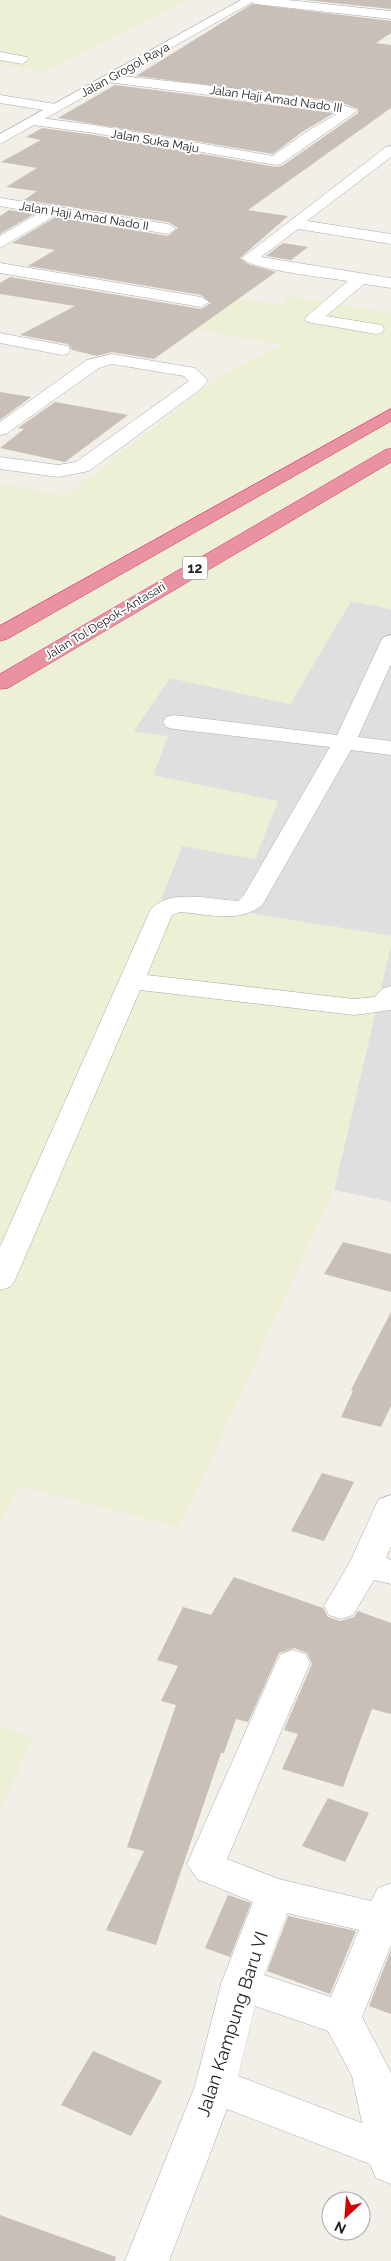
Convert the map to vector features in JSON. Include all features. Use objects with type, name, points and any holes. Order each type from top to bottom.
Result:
[{"type":"highway","name":"12","points":[[0,635],[391,414]]},
{"type":"highway","name":"Jalan Tol Depok–Antasari","points":[[0,683],[391,454]]},
{"type":"street","name":"Jalan Grogol Raya","points":[[0,140],[56,108],[113,79],[250,0]]},
{"type":"street","points":[[255,0],[391,15]]},
{"type":"street","points":[[0,56],[22,60]]},
{"type":"street","name":"Jalan Haji Amad Nado III","points":[[113,79],[302,102],[343,108],[350,111],[311,135],[276,161]]},
{"type":"street","points":[[0,99],[56,108]]},
{"type":"street","name":"Jalan Suka Maju","points":[[34,121],[94,129],[150,141],[276,161]]},
{"type":"street","points":[[391,150],[250,258],[263,263],[391,283]]},
{"type":"street","name":"Jalan Haji Amad Nado II","points":[[0,202],[168,229]]},
{"type":"street","points":[[0,243],[54,210]]},
{"type":"street","points":[[296,224],[391,239]]},
{"type":"street","points":[[0,268],[200,302]]},
{"type":"street","points":[[360,278],[313,319],[376,329]]},
{"type":"street","points":[[0,338],[62,350]]},
{"type":"street","points":[[0,430],[93,364],[102,360],[189,372],[197,376],[199,380],[90,463],[82,467],[58,471],[0,463]]},
{"type":"street","points":[[0,1280],[165,908],[177,904],[240,908],[250,904],[344,742],[391,641]]},
{"type":"street","points":[[174,722],[391,748]]},
{"type":"street","points":[[131,981],[354,1007],[384,1004],[391,994]]},
{"type":"street","points":[[341,1606],[378,1568],[391,1507]]},
{"type":"street","points":[[293,1663],[206,1864],[210,1868],[275,1894],[387,1909],[342,2018]]},
{"type":"street","name":"Jalan Kampung Baru VI","points":[[147,2261],[215,2086],[241,1984],[275,1894]]},
{"type":"street","points":[[241,1984],[342,2018],[364,2058],[378,2094],[388,2158]]},
{"type":"street","points":[[215,2086],[388,2158]]},
{"type":"shaded area","points":[[351,601],[391,609],[391,936],[161,899],[182,846],[133,732],[170,678],[290,704]]},
{"type":"shaded area","points":[[391,945],[391,1202],[334,1190]]},
{"type":"green space","points":[[0,0],[189,0],[44,72],[0,64]]},
{"type":"green space","points":[[289,296],[391,313],[391,609],[351,601],[290,704],[170,678],[133,732],[168,736],[153,775],[278,801],[255,859],[182,846],[161,899],[391,936],[391,945],[334,1190],[180,1528],[20,1486],[0,1525],[0,483],[66,496],[222,374],[280,345],[194,329],[236,297],[281,306]]},
{"type":"green space","points":[[0,1726],[34,1738],[0,1810]]},
{"type":"building","points":[[306,0],[391,0],[391,9]]},
{"type":"building","points":[[252,4],[391,21],[391,33],[376,43],[391,45],[391,108],[248,210],[288,216],[240,258],[248,264],[276,272],[154,359],[112,352],[97,356],[72,350],[68,344],[20,335],[75,306],[0,294],[0,283],[10,277],[201,309],[211,303],[201,295],[28,266],[55,250],[12,243],[56,217],[168,236],[178,228],[168,222],[24,200],[37,191],[6,187],[37,168],[1,162],[41,140],[26,137],[42,128],[94,135],[276,167],[282,166],[358,113],[358,109],[346,104],[319,99],[136,76]]},
{"type":"building","points":[[115,85],[334,113],[302,132],[273,154],[58,118]]},
{"type":"building","points":[[9,210],[34,214],[0,234],[0,216]]},
{"type":"building","points":[[283,243],[308,247],[291,260],[266,256]]},
{"type":"building","points":[[0,392],[31,397],[0,420]]},
{"type":"building","points":[[55,402],[128,415],[65,462],[0,448],[24,429],[18,428]]},
{"type":"building","points":[[343,1242],[391,1254],[391,1292],[324,1274]]},
{"type":"building","points":[[391,1312],[391,1406],[381,1427],[341,1417],[353,1391],[351,1390]]},
{"type":"building","points":[[322,1473],[354,1482],[324,1541],[291,1531]]},
{"type":"building","points":[[234,1577],[323,1608],[328,1617],[340,1621],[354,1617],[358,1611],[391,1623],[391,1714],[372,1709],[343,1787],[282,1769],[298,1734],[284,1730],[312,1664],[307,1653],[294,1648],[279,1653],[248,1722],[236,1719],[224,1753],[221,1753],[156,1945],[106,1930],[144,1851],[127,1847],[176,1705],[161,1701],[178,1666],[157,1660],[183,1607],[211,1615]]},
{"type":"building","points":[[328,1798],[369,1813],[345,1862],[302,1846]]},
{"type":"building","points":[[228,1895],[251,1903],[230,1957],[205,1948]]},
{"type":"building","points":[[288,1916],[356,1931],[330,1994],[267,1971]]},
{"type":"building","points":[[391,1950],[391,2014],[369,2006]]},
{"type":"building","points":[[93,2051],[162,2081],[131,2136],[61,2105]]},
{"type":"building","points":[[0,2215],[116,2257],[115,2261],[0,2261]]}]
